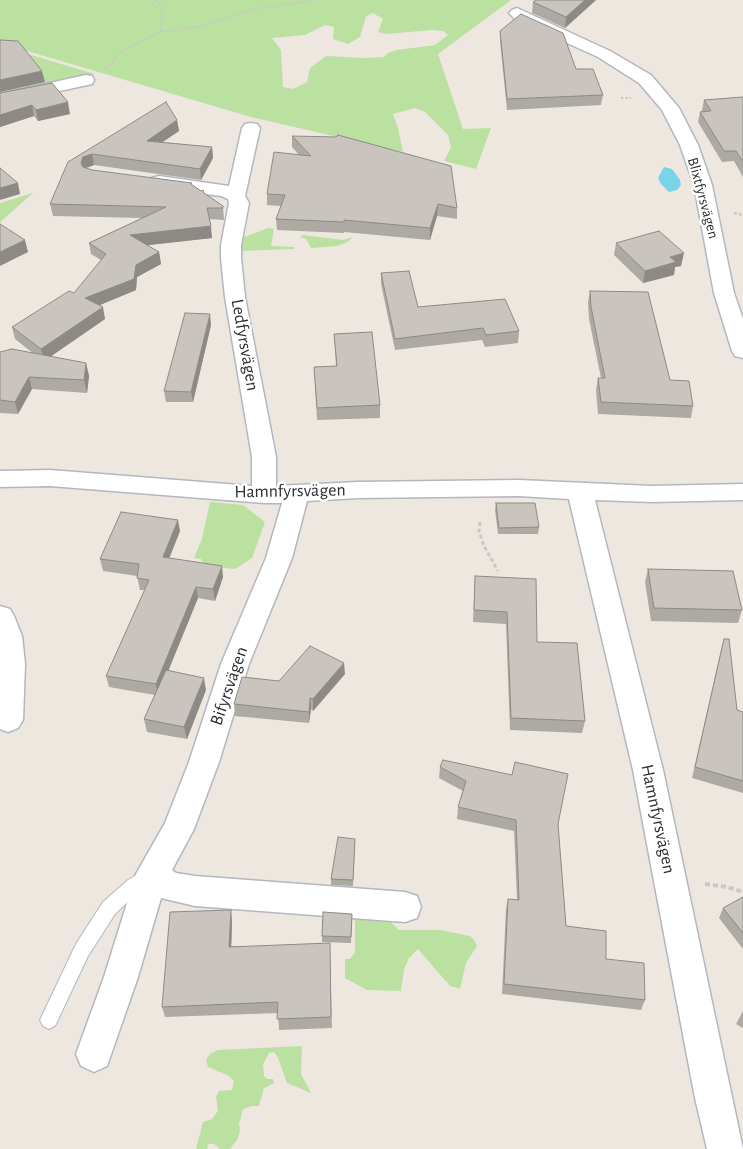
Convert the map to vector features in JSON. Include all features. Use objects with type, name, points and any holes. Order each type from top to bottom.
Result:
[{"type":"street","name":"Blixtfyrsvägen","points":[[517,13],[521,17],[604,54],[646,79],[670,108],[689,145],[703,185],[724,292],[743,351]]},
{"type":"street","points":[[0,99],[86,80]]},
{"type":"street","name":"Ledfyrsvägen","points":[[251,128],[236,196],[239,203],[231,245],[231,258],[264,457],[264,495]]},
{"type":"street","points":[[141,180],[226,191],[236,196]]},
{"type":"street","name":"Hamnfyrsvägen","points":[[0,479],[50,478],[264,495],[358,490],[519,488],[652,494],[743,492]]},
{"type":"street","name":"Hamnfyrsvägen","points":[[580,491],[648,770],[713,1098],[726,1149]]},
{"type":"street","name":"Bifyrsvägen","points":[[94,1054],[121,977],[152,874],[178,829],[204,762],[235,664],[279,558],[297,494]]},
{"type":"street","points":[[0,616],[8,636],[12,664],[8,720]]},
{"type":"street","points":[[152,874],[169,886],[195,891],[405,907]]},
{"type":"lane","points":[[49,1020],[82,950],[109,908],[134,885],[152,874]]},
{"type":"path","points":[[155,0],[163,7],[160,32]]},
{"type":"path","points":[[86,80],[108,68],[121,52],[160,32],[202,26],[254,9],[315,0]]},
{"type":"path","points":[[480,522],[479,531],[484,546],[498,571]]},
{"type":"green space","points":[[0,0],[511,0],[438,54],[463,129],[491,128],[476,169],[444,161],[451,147],[448,135],[425,112],[415,108],[393,114],[403,152],[251,117],[0,43]],"holes":[[[373,13],[383,19],[378,32],[386,34],[433,30],[443,31],[448,35],[435,45],[397,50],[388,53],[384,57],[326,56],[310,68],[307,82],[293,89],[283,87],[281,50],[272,38],[305,35],[325,25],[334,27],[333,39],[348,44],[360,37],[366,16]]]},
{"type":"green space","points":[[0,47],[21,52],[95,74],[0,95]]},
{"type":"green space","points":[[33,193],[0,222],[0,203]]},
{"type":"green space","points":[[268,228],[274,229],[271,246],[294,247],[294,249],[239,251],[242,238]]},
{"type":"green space","points":[[303,235],[343,240],[352,237],[348,242],[337,246],[311,248],[306,239],[300,237]]},
{"type":"green space","points":[[210,502],[243,505],[265,522],[252,558],[235,569],[204,566],[201,559],[194,558],[202,539]]},
{"type":"green space","points":[[379,911],[399,930],[440,930],[470,936],[477,946],[466,963],[460,989],[450,986],[418,949],[409,958],[404,969],[401,991],[367,990],[345,978],[345,959],[350,959],[355,952],[355,913]]},
{"type":"green space","points":[[302,1046],[301,1074],[311,1093],[287,1083],[278,1058],[274,1052],[269,1053],[263,1064],[264,1076],[267,1079],[273,1079],[274,1083],[264,1088],[259,1106],[243,1109],[237,1140],[230,1149],[220,1149],[214,1144],[208,1144],[207,1149],[196,1149],[203,1122],[212,1119],[218,1111],[216,1097],[219,1091],[232,1090],[234,1081],[229,1076],[208,1067],[206,1060],[210,1054],[218,1050]]},
{"type":"water","points":[[664,167],[672,169],[680,180],[681,185],[677,190],[669,192],[661,184],[658,178]]},
{"type":"building","points":[[536,0],[585,0],[566,17],[533,2]]},
{"type":"building","points":[[521,14],[563,33],[576,69],[593,69],[603,95],[507,99],[500,31]]},
{"type":"building","points":[[0,40],[18,41],[42,71],[0,80]]},
{"type":"building","points":[[52,83],[68,102],[36,110],[32,105],[0,115],[0,93]]},
{"type":"building","points":[[743,97],[743,162],[736,151],[724,151],[700,112],[711,111],[704,100]]},
{"type":"building","points":[[166,102],[177,120],[147,141],[212,147],[200,169],[92,154],[83,157],[81,163],[83,167],[92,170],[192,183],[223,206],[223,208],[207,208],[211,226],[130,235],[159,252],[136,265],[134,279],[85,298],[103,307],[41,349],[12,327],[69,291],[74,293],[106,254],[89,243],[166,207],[50,204],[68,162]]},
{"type":"building","points":[[338,135],[451,166],[457,208],[438,204],[430,228],[344,220],[344,222],[276,219],[285,195],[267,194],[274,152],[311,156],[292,136],[336,137]]},
{"type":"building","points":[[0,168],[18,183],[0,188]]},
{"type":"building","points":[[0,224],[25,240],[0,252]]},
{"type":"building","points":[[659,231],[684,253],[670,257],[676,262],[645,271],[616,243]]},
{"type":"building","points":[[409,271],[418,307],[505,299],[519,331],[486,335],[483,328],[395,339],[381,273]]},
{"type":"building","points":[[590,291],[648,292],[670,380],[689,381],[693,406],[601,402],[598,378],[605,378],[591,307]]},
{"type":"building","points":[[185,313],[210,314],[191,392],[164,391]]},
{"type":"building","points":[[372,332],[380,405],[317,408],[314,367],[337,366],[334,334]]},
{"type":"building","points":[[12,349],[86,363],[84,380],[29,377],[15,402],[0,400],[0,352]]},
{"type":"building","points":[[496,503],[535,503],[539,527],[499,528]]},
{"type":"building","points":[[121,512],[178,520],[163,557],[222,566],[213,589],[196,587],[156,684],[106,676],[149,580],[137,578],[139,564],[100,559]]},
{"type":"building","points":[[648,569],[733,571],[742,610],[654,608]]},
{"type":"building","points":[[475,576],[536,579],[537,642],[577,643],[585,721],[511,718],[507,612],[474,610]]},
{"type":"building","points":[[724,639],[729,639],[737,710],[743,712],[743,781],[695,767]]},
{"type":"building","points":[[310,646],[344,663],[313,699],[310,698],[309,712],[234,704],[242,677],[279,681]]},
{"type":"building","points":[[166,670],[204,678],[184,727],[144,719]]},
{"type":"building","points":[[443,760],[512,775],[515,762],[568,774],[558,824],[566,926],[606,931],[606,959],[644,963],[645,1000],[504,984],[508,899],[519,900],[516,820],[458,807],[466,781],[440,767]]},
{"type":"building","points":[[338,837],[355,839],[353,880],[331,879]]},
{"type":"building","points":[[743,897],[743,933],[723,908]]},
{"type":"building","points":[[231,910],[229,947],[330,943],[331,1017],[277,1019],[278,1002],[162,1007],[170,912]]},
{"type":"building","points":[[323,912],[352,914],[351,937],[322,936]]}]
